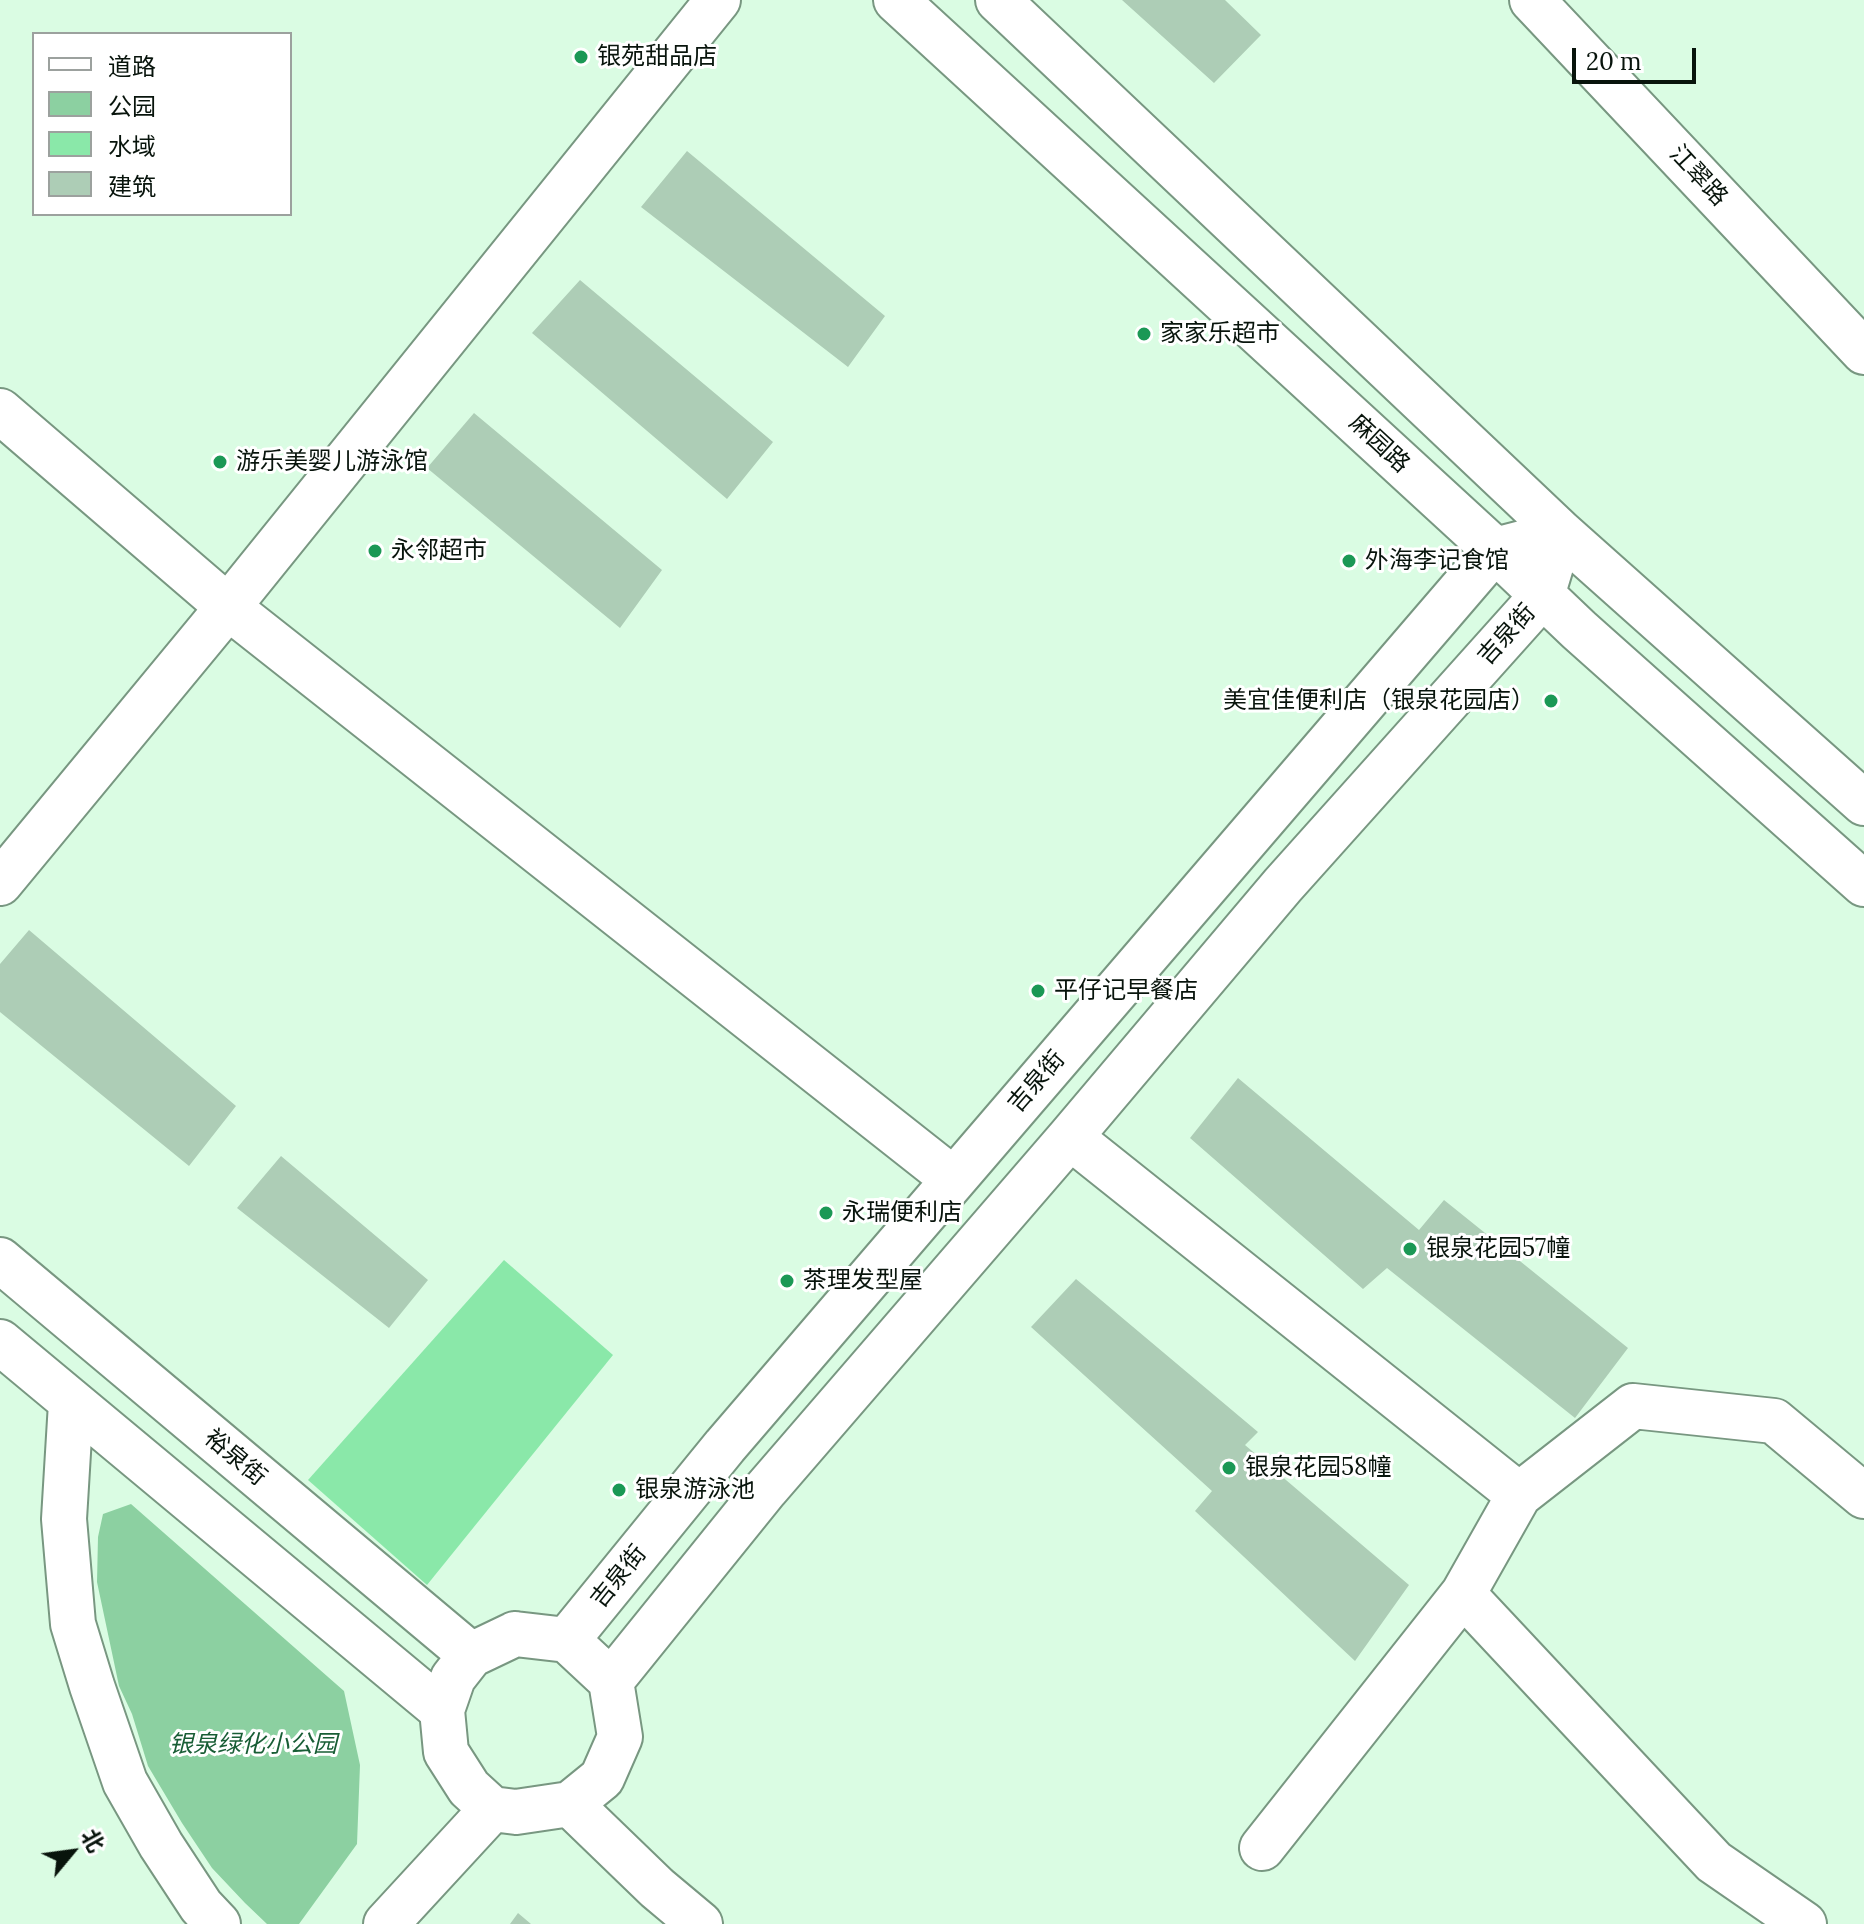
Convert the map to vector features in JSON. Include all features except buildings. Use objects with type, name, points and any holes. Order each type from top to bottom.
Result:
[{"type":"street","points":[[0,883],[228,607],[718,0]]},
{"type":"street","name":"麻园路","points":[[896,0],[1542,596],[1864,884]]},
{"type":"street","points":[[998,0],[1561,533],[1864,803]]},
{"type":"street","name":"江翠路","points":[[1532,0],[1864,352]]},
{"type":"street","points":[[0,411],[228,607],[953,1179]]},
{"type":"street","points":[[1495,550],[1561,533]]},
{"type":"street","name":"吉泉街","points":[[611,1681],[766,1489],[1283,885],[1542,596],[1561,533]]},
{"type":"street","name":"吉泉街","points":[[567,1640],[725,1446],[1495,550]]},
{"type":"street","points":[[1070,1137],[1519,1495]]},
{"type":"street","name":"裕泉街","points":[[0,1260],[471,1655]]},
{"type":"street","points":[[0,1342],[442,1710]]},
{"type":"street","points":[[71,1403],[64,1519],[73,1624],[125,1782],[201,1906],[218,1924]]},
{"type":"street","points":[[1262,1848],[1463,1594],[1519,1495],[1633,1406],[1774,1421],[1864,1496]]},
{"type":"street","points":[[1463,1594],[1714,1862],[1804,1924]]},
{"type":"street","points":[[515,1634],[567,1640],[611,1681],[620,1737],[602,1778],[570,1804],[516,1812],[492,1809],[469,1788],[446,1752],[442,1710],[453,1678],[471,1655],[515,1634]]},
{"type":"street","points":[[570,1804],[657,1888],[700,1924]]},
{"type":"street","points":[[387,1922],[492,1809]]},
{"type":"green space","name":"银泉绿化小公园","points":[[131,1504],[344,1691],[360,1765],[357,1844],[299,1924],[267,1924],[245,1903],[212,1868],[148,1766],[132,1714],[119,1686],[97,1582],[98,1537],[103,1514]]},
{"type":"water","points":[[504,1260],[613,1355],[427,1585],[308,1480]]},
{"type":"place","name":"银苑甜品店","points":[[581,57]]},
{"type":"place","name":"家家乐超市","points":[[1144,334]]},
{"type":"place","name":"游乐美婴儿游泳馆","points":[[220,462]]},
{"type":"place","name":"永邻超市","points":[[375,551]]},
{"type":"place","name":"外海李记食馆","points":[[1349,561]]},
{"type":"place","name":"美宜佳便利店（银泉花园店）","points":[[1551,701]]},
{"type":"place","name":"平仔记早餐店","points":[[1038,991]]},
{"type":"place","name":"永瑞便利店","points":[[826,1213]]},
{"type":"place","name":"银泉花园57幢","points":[[1410,1249]]},
{"type":"place","name":"茶理发型屋","points":[[787,1281]]},
{"type":"place","name":"银泉花园58幢","points":[[1229,1468]]},
{"type":"place","name":"银泉游泳池","points":[[619,1490]]}]
